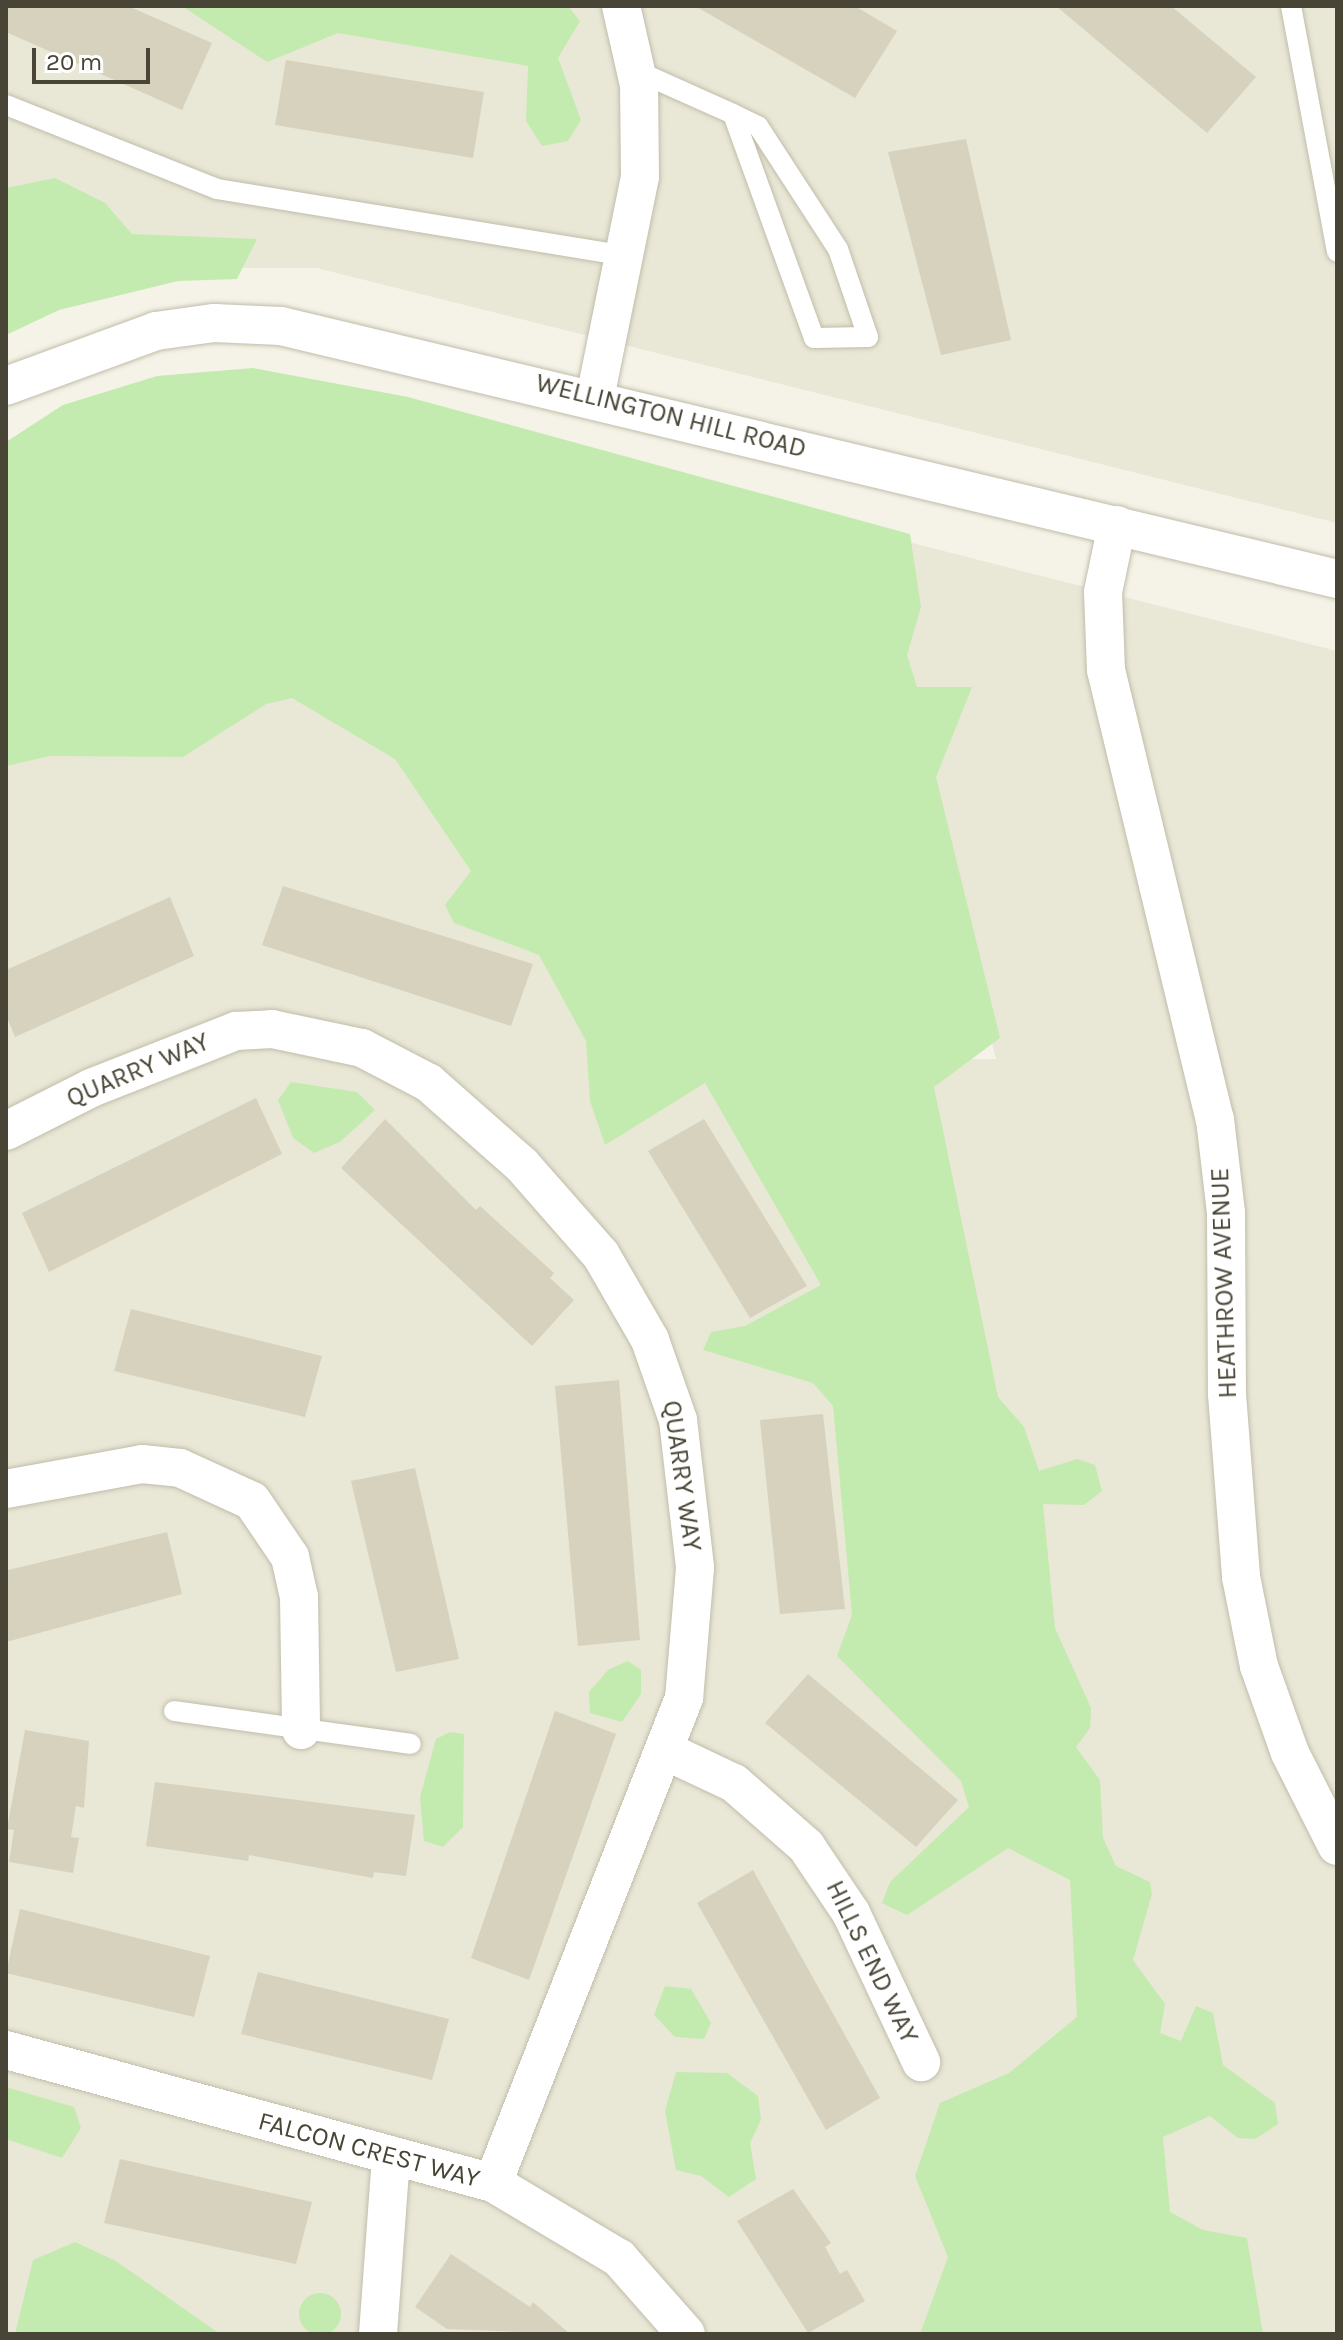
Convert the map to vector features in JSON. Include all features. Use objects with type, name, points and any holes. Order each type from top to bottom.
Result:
[{"type":"street","points":[[595,398],[627,256],[640,177],[637,71],[621,6]]},
{"type":"street","name":"WELLINGTON HILL ROAD","points":[[6,386],[99,348],[214,323],[281,326],[595,398],[1337,579]]},
{"type":"street","name":"HEATHROW AVENUE","points":[[1117,525],[1103,592],[1106,670],[1215,1119],[1226,1212],[1227,1394],[1241,1577],[1259,1666],[1290,1753],[1337,1846]]},
{"type":"street","name":"QUARRY WAY","points":[[6,1131],[194,1044],[272,1029],[362,1048],[398,1063],[521,1164],[601,1255],[671,1392],[695,1594],[684,1698],[668,1752],[493,2183]]},
{"type":"street","points":[[6,1489],[142,1464],[180,1468],[252,1501],[290,1557],[299,1597],[301,1730]]},
{"type":"street","name":"HILLS END WAY","points":[[668,1752],[734,1783],[806,1846],[851,1913],[921,2062]]},
{"type":"street","name":"FALCON CREST WAY","points":[[6,2050],[493,2183],[619,2258],[686,2334]]},
{"type":"street","points":[[378,2334],[391,2156]]},
{"type":"lane","points":[[1291,6],[1337,252]]},
{"type":"lane","points":[[637,71],[733,114],[758,126],[838,249],[868,337],[814,338],[733,114]]},
{"type":"lane","points":[[6,105],[217,189],[627,256]]},
{"type":"lane","points":[[174,1711],[411,1744]]},
{"type":"shaded area","points":[[6,6],[1337,6],[1337,523],[317,268],[130,268],[6,312]]},
{"type":"shaded area","points":[[869,532],[1337,651],[1337,2334],[6,2334],[6,565],[222,598],[920,1059],[996,1059]]},
{"type":"green space","points":[[182,6],[568,6],[580,21],[558,58],[581,120],[568,141],[542,146],[526,121],[528,66],[338,33],[267,62]]},
{"type":"green space","points":[[55,178],[105,203],[132,234],[257,239],[237,279],[178,281],[59,310],[6,335],[6,188]]},
{"type":"green space","points":[[253,368],[408,397],[910,534],[921,607],[907,655],[917,687],[972,687],[936,777],[1000,1038],[934,1087],[998,1397],[1024,1427],[1039,1471],[1077,1459],[1095,1465],[1102,1491],[1084,1505],[1043,1504],[1055,1628],[1091,1708],[1090,1728],[1076,1747],[1100,1780],[1103,1838],[1116,1866],[1150,1882],[1152,1894],[1133,1960],[1165,2004],[1160,2033],[1181,2041],[1196,2006],[1213,2013],[1223,2065],[1275,2103],[1278,2124],[1255,2139],[1238,2138],[1210,2116],[1163,2137],[1170,2212],[1203,2230],[1247,2238],[1263,2334],[920,2334],[948,2257],[915,2176],[940,2103],[1009,2073],[1077,2017],[1070,1880],[1008,1848],[907,1915],[882,1903],[890,1882],[969,1807],[961,1781],[837,1656],[852,1615],[833,1406],[813,1383],[703,1350],[711,1332],[745,1326],[821,1285],[705,1083],[605,1145],[590,1101],[586,1041],[539,955],[454,923],[445,905],[471,871],[395,759],[292,698],[266,704],[183,757],[50,756],[6,766],[6,442],[63,405],[157,376]]},
{"type":"green space","points":[[291,1082],[357,1092],[375,1110],[340,1142],[314,1153],[293,1138],[278,1100]]},
{"type":"green space","points":[[628,1661],[641,1670],[641,1694],[622,1722],[590,1713],[589,1692],[608,1670]]},
{"type":"green space","points":[[450,1732],[464,1734],[463,1827],[443,1847],[424,1841],[420,1797],[436,1739]]},
{"type":"green space","points":[[665,1986],[691,1989],[711,2023],[704,2039],[675,2037],[654,2015]]},
{"type":"green space","points":[[676,2072],[727,2073],[758,2096],[761,2120],[750,2143],[756,2179],[729,2197],[701,2176],[676,2170],[665,2111]]},
{"type":"green space","points":[[6,2087],[74,2107],[81,2128],[62,2158],[6,2139]]},
{"type":"green space","points":[[75,2242],[116,2261],[220,2334],[15,2334],[33,2260]]},
{"type":"green space","points":[[320,2293],[335,2299],[341,2314],[335,2329],[320,2335],[305,2329],[299,2314],[305,2299]]},
{"type":"building","points":[[6,6],[128,6],[212,43],[182,110],[6,32]]},
{"type":"building","points":[[695,6],[855,6],[897,31],[855,98]]},
{"type":"building","points":[[1056,6],[1171,6],[1256,77],[1207,133]]},
{"type":"building","points":[[286,60],[484,92],[473,158],[275,125]]},
{"type":"building","points":[[966,139],[1011,340],[941,355],[888,152]]},
{"type":"building","points":[[283,886],[533,964],[511,1026],[262,945]]},
{"type":"building","points":[[170,897],[194,956],[15,1037],[6,1015],[6,970]]},
{"type":"building","points":[[256,1098],[282,1154],[49,1272],[22,1213]]},
{"type":"building","points":[[385,1119],[476,1210],[480,1206],[554,1273],[550,1278],[574,1300],[532,1346],[341,1168]]},
{"type":"building","points":[[704,1119],[807,1286],[750,1318],[648,1151]]},
{"type":"building","points":[[131,1309],[322,1356],[305,1417],[114,1371]]},
{"type":"building","points":[[619,1380],[640,1640],[578,1646],[555,1386]]},
{"type":"building","points":[[823,1414],[845,1609],[780,1614],[760,1420]]},
{"type":"building","points":[[415,1468],[459,1659],[396,1672],[351,1481]]},
{"type":"building","points":[[167,1532],[182,1594],[6,1642],[8,1570]]},
{"type":"building","points":[[808,1674],[958,1800],[916,1847],[765,1723]]},
{"type":"building","points":[[555,1711],[616,1734],[529,1980],[471,1958]]},
{"type":"building","points":[[25,1730],[89,1741],[84,1808],[76,1806],[71,1837],[79,1838],[73,1873],[9,1862],[14,1830],[7,1829]]},
{"type":"building","points":[[155,1782],[415,1815],[406,1876],[374,1872],[373,1878],[249,1855],[248,1861],[146,1846]]},
{"type":"building","points":[[753,1870],[880,2098],[826,2130],[697,1903]]},
{"type":"building","points":[[20,1909],[210,1956],[194,2017],[6,1973]]},
{"type":"building","points":[[258,1972],[449,2019],[432,2080],[241,2034]]},
{"type":"building","points":[[120,2159],[312,2202],[296,2264],[104,2223]]},
{"type":"building","points":[[793,2189],[831,2243],[825,2247],[840,2274],[847,2270],[865,2301],[808,2333],[737,2221]]},
{"type":"building","points":[[451,2254],[530,2307],[533,2302],[570,2334],[447,2329],[415,2307]]}]
